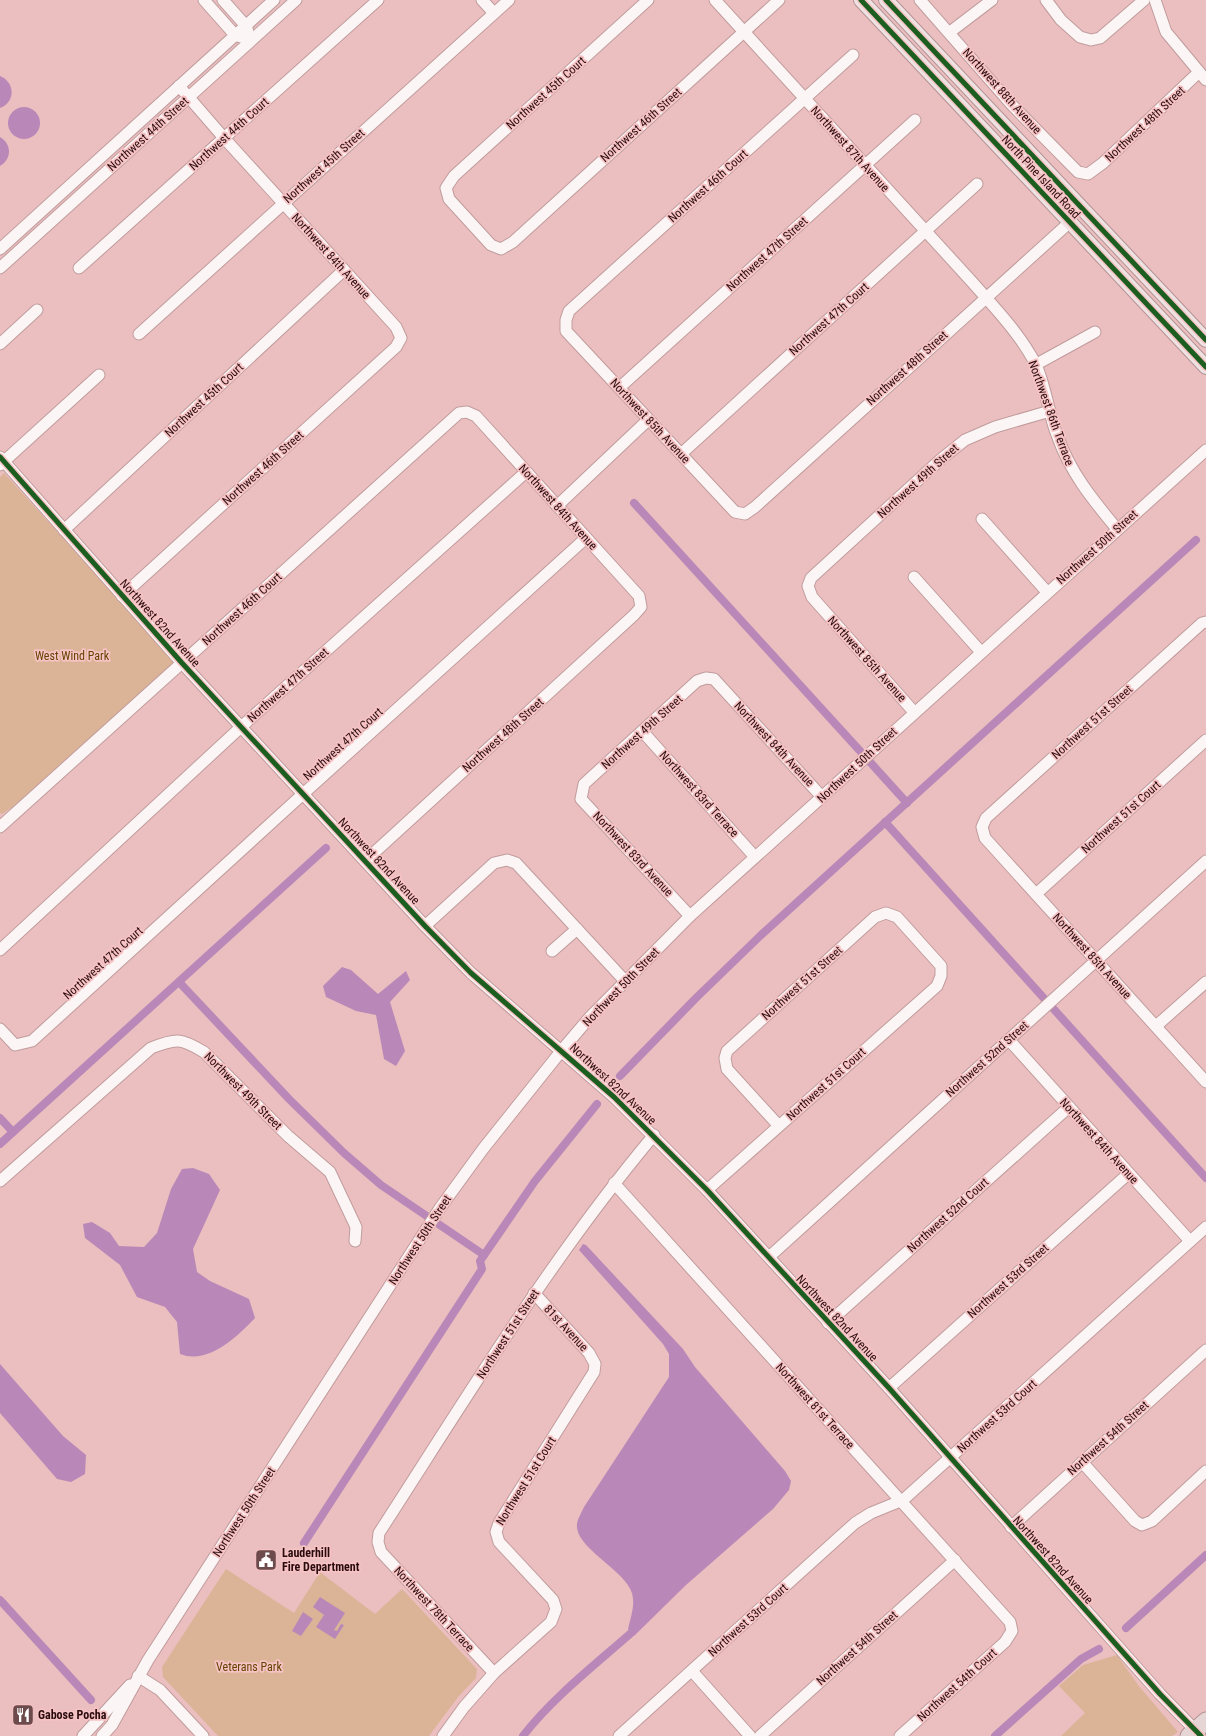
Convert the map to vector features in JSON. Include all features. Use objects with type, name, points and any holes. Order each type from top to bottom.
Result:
[{"type":"main road","name":"North Pine Island Road","points":[[861,0],[1206,367]]},
{"type":"main road","name":"North Pine Island Road","points":[[886,0],[1206,340]]},
{"type":"main road","points":[[1095,250],[1121,261],[1129,258]]},
{"type":"street","points":[[204,0],[235,35],[252,40]]},
{"type":"street","points":[[223,0],[246,26],[252,40]]},
{"type":"street","name":"Northwest 44th Street","points":[[0,249],[274,0]]},
{"type":"street","name":"Northwest 44th Street","points":[[0,268],[296,0]]},
{"type":"street","name":"Northwest 44th Court","points":[[79,268],[378,0]]},
{"type":"street","points":[[482,0],[494,13]]},
{"type":"street","name":"Northwest 45th Street","points":[[139,334],[509,0]]},
{"type":"street","name":"Northwest 45th Court","points":[[501,248],[491,245],[454,205],[449,199],[446,188],[454,176],[648,0]]},
{"type":"street","name":"Northwest 87th Avenue","points":[[715,0],[864,166],[986,297]]},
{"type":"street","name":"Northwest 46th Street","points":[[501,248],[513,242],[779,0]]},
{"type":"street","name":"Northwest 88th Avenue","points":[[920,0],[950,32],[1010,104],[1078,172],[1088,174]]},
{"type":"street","points":[[950,32],[992,0]]},
{"type":"street","points":[[1046,0],[1061,20],[1080,37],[1091,40],[1100,38],[1144,0]]},
{"type":"street","points":[[1155,0],[1166,32],[1203,76]]},
{"type":"street","name":"Northwest 46th Court","points":[[566,320],[569,311],[853,55]]},
{"type":"street","name":"Northwest 48th Street","points":[[1088,174],[1103,163],[1203,76]]},
{"type":"street","name":"Northwest 84th Avenue","points":[[179,86],[224,138],[396,327],[401,338]]},
{"type":"street","name":"Northwest 47th Street","points":[[619,388],[915,120]]},
{"type":"street","points":[[95,162],[105,173]]},
{"type":"street","name":"Northwest 47th Court","points":[[681,454],[977,184]]},
{"type":"street","name":"Northwest 48th Street","points":[[745,514],[755,507],[1070,222]]},
{"type":"street","name":"Northwest 45th Court","points":[[64,530],[344,270]]},
{"type":"street","name":"Northwest 86th Terrace","points":[[986,297],[1010,326],[1036,365],[1056,435],[1070,467],[1086,492],[1117,529]]},
{"type":"street","points":[[0,344],[37,310]]},
{"type":"street","name":"Northwest 85th Avenue","points":[[566,320],[566,331],[648,420],[735,512],[745,514]]},
{"type":"street","points":[[1036,365],[1095,332]]},
{"type":"street","name":"Northwest 46th Street","points":[[122,596],[396,347],[401,338]]},
{"type":"street","points":[[1,461],[99,375]]},
{"type":"street","name":"Northwest 49th Street","points":[[808,586],[811,578],[940,460],[965,440],[995,427],[1050,411]]},
{"type":"street","name":"Northwest 84th Avenue","points":[[467,412],[476,416],[639,596],[641,607]]},
{"type":"street","name":"Northwest 46th Court","points":[[0,827],[458,413],[467,412]]},
{"type":"street","points":[[557,506],[648,420]]},
{"type":"street","name":"Northwest 50th Street","points":[[102,1736],[112,1725],[138,1676],[436,1214],[483,1149],[562,1050],[625,981],[690,916],[914,712],[1206,450]]},
{"type":"street","name":"Northwest 82nd Avenue","points":[[1,461],[182,663],[425,926],[471,973],[614,1096],[707,1190],[889,1388],[1160,1694],[1198,1731]]},
{"type":"street","name":"Northwest 47th Street","points":[[0,950],[241,727],[526,472]]},
{"type":"street","points":[[982,519],[1047,592]]},
{"type":"street","name":"Northwest 47th Court","points":[[0,1029],[15,1045],[32,1041],[302,794],[586,538]]},
{"type":"street","points":[[914,577],[982,652]]},
{"type":"street","name":"Northwest 85th Avenue","points":[[808,586],[812,597],[914,712]]},
{"type":"street","name":"Northwest 48th Street","points":[[365,861],[628,621],[641,607]]},
{"type":"street","name":"Northwest 51st Street","points":[[982,827],[986,818],[1202,623],[1206,622]]},
{"type":"street","name":"Northwest 84th Avenue","points":[[706,678],[714,679],[822,797]]},
{"type":"street","name":"Northwest 49th Street","points":[[582,790],[584,784],[698,681],[706,678]]},
{"type":"street","name":"Northwest 83rd Terrace","points":[[642,732],[755,857]]},
{"type":"street","name":"Northwest 51st Court","points":[[1036,894],[1206,740]]},
{"type":"street","name":"Northwest 83rd Avenue","points":[[582,790],[581,799],[690,916]]},
{"type":"street","name":"Northwest 85th Avenue","points":[[982,827],[985,838],[1206,1082]]},
{"type":"street","points":[[425,926],[494,863],[507,860],[516,863],[625,981]]},
{"type":"street","name":"Northwest 52nd Street","points":[[768,1257],[1206,861]]},
{"type":"street","name":"Northwest 51st Street","points":[[779,1126],[727,1069],[725,1058],[727,1051],[875,918],[886,914]]},
{"type":"street","name":"Northwest 51st Court","points":[[707,1190],[937,986],[941,976],[941,966],[896,917],[886,914]]},
{"type":"street","points":[[552,951],[577,929]]},
{"type":"street","points":[[1156,1026],[1206,982]]},
{"type":"street","name":"Northwest 49th Street","points":[[0,1181],[151,1048],[170,1040],[189,1043],[204,1052],[288,1136],[330,1172],[356,1227],[355,1241]]},
{"type":"street","name":"Northwest 84th Avenue","points":[[1009,1040],[1128,1174],[1190,1241]]},
{"type":"street","name":"Northwest 52nd Court","points":[[828,1323],[1069,1107]]},
{"type":"street","name":"Northwest 51st Street","points":[[378,1542],[379,1533],[534,1293],[614,1182],[654,1135]]},
{"type":"street","name":"Northwest 53rd Street","points":[[889,1388],[1128,1174]]},
{"type":"street","name":"Northwest 81st Terrace","points":[[614,1182],[889,1489],[903,1500],[1010,1622],[1012,1631]]},
{"type":"street","name":"Northwest 53rd Court","points":[[619,1736],[855,1523],[870,1513],[903,1500],[1206,1227]]},
{"type":"street","name":"81st Avenue","points":[[534,1293],[590,1353],[595,1364]]},
{"type":"street","name":"Northwest 54th Street","points":[[1011,1527],[1206,1350]]},
{"type":"street","name":"Northwest 51st Court","points":[[494,1673],[551,1622],[556,1609],[553,1600],[499,1542],[496,1532],[498,1523],[594,1372],[595,1364]]},
{"type":"street","points":[[1082,1462],[1135,1521],[1142,1525],[1152,1520],[1206,1471]]},
{"type":"street","name":"Northwest 78th Terrace","points":[[378,1542],[381,1552],[494,1673]]},
{"type":"street","name":"Northwest 54th Street","points":[[760,1736],[955,1560]]},
{"type":"street","name":"Northwest 54th Court","points":[[900,1736],[1005,1642],[1012,1631]]},
{"type":"street","points":[[692,1671],[750,1736]]},
{"type":"street","points":[[443,1736],[464,1707],[494,1673]]},
{"type":"street","points":[[83,1736],[110,1704],[138,1676],[160,1690],[204,1736]]},
{"type":"green space","name":"West Wind Park","points":[[4,473],[175,662],[14,806],[2,814],[0,813],[0,477]]},
{"type":"green space","name":"Veterans Park","points":[[226,1569],[294,1613],[320,1572],[375,1614],[402,1589],[477,1669],[476,1678],[458,1697],[429,1736],[218,1736],[163,1677],[162,1667]]},
{"type":"green space","points":[[1117,1655],[1138,1685],[1178,1732],[1172,1736],[1061,1736],[1085,1713],[1059,1686],[1083,1665]]},
{"type":"shaded area","points":[[0,76],[9,83],[12,92],[9,101],[0,108]]},
{"type":"shaded area","points":[[21,107],[27,107],[37,114],[40,123],[39,129],[33,136],[27,139],[21,139],[11,132],[8,126],[8,120],[15,110]]},
{"type":"shaded area","points":[[0,137],[7,144],[9,152],[7,160],[0,166]]},
{"type":"shaded area","points":[[342,967],[351,970],[378,994],[406,971],[410,980],[390,1002],[405,1051],[396,1066],[384,1059],[376,1015],[356,1011],[326,997],[323,986]]},
{"type":"shaded area","points":[[193,1168],[209,1174],[220,1190],[193,1249],[197,1272],[210,1281],[249,1299],[255,1318],[231,1341],[201,1356],[180,1354],[177,1322],[165,1307],[137,1297],[120,1265],[85,1238],[83,1224],[92,1222],[110,1233],[119,1246],[144,1247],[157,1233],[171,1189],[182,1169]]},
{"type":"shaded area","points":[[583,1244],[586,1245],[683,1349],[695,1367],[785,1471],[791,1481],[789,1490],[773,1509],[686,1585],[634,1636],[628,1629],[633,1607],[631,1590],[616,1572],[587,1546],[580,1537],[577,1523],[584,1507],[669,1377],[669,1354],[663,1344],[579,1250]]},
{"type":"shaded area","points":[[0,1364],[63,1436],[86,1455],[85,1474],[71,1482],[57,1479],[0,1413]]},
{"type":"shaded area","points":[[320,1597],[345,1613],[334,1630],[337,1631],[341,1624],[344,1625],[335,1639],[316,1627],[324,1615],[313,1607]]},
{"type":"shaded area","points":[[303,1612],[313,1619],[301,1636],[292,1631]]},
{"type":"waterway","points":[[634,503],[861,752]]},
{"type":"waterway","points":[[620,1076],[696,998],[760,936],[1196,540]]},
{"type":"waterway","points":[[870,762],[907,803]]},
{"type":"waterway","points":[[885,822],[1206,1178]]},
{"type":"waterway","points":[[0,1144],[326,848]]},
{"type":"waterway","points":[[179,982],[289,1099],[344,1153],[381,1185],[484,1255]]},
{"type":"waterway","points":[[304,1543],[482,1269],[480,1261],[535,1181],[597,1104]]},
{"type":"waterway","points":[[0,1118],[13,1132]]},
{"type":"waterway","points":[[1126,1628],[1206,1555]]},
{"type":"waterway","points":[[0,1600],[91,1700]]},
{"type":"waterway","points":[[523,1736],[534,1722],[560,1695],[631,1633]]},
{"type":"waterway","points":[[995,1736],[1081,1659],[1099,1649]]},
{"type":"cycle path","points":[[861,0],[1206,367]]},
{"type":"cycle path","points":[[886,0],[1206,340]]},
{"type":"cycle path","points":[[0,457],[182,663],[425,926],[471,973],[614,1097],[707,1190],[889,1388],[1160,1694],[1201,1736]]},
{"type":"place","name":"Lauderhill Fire Department","points":[[266,1560]]},
{"type":"place","name":"Gabose Pocha","points":[[23,1715]]}]
